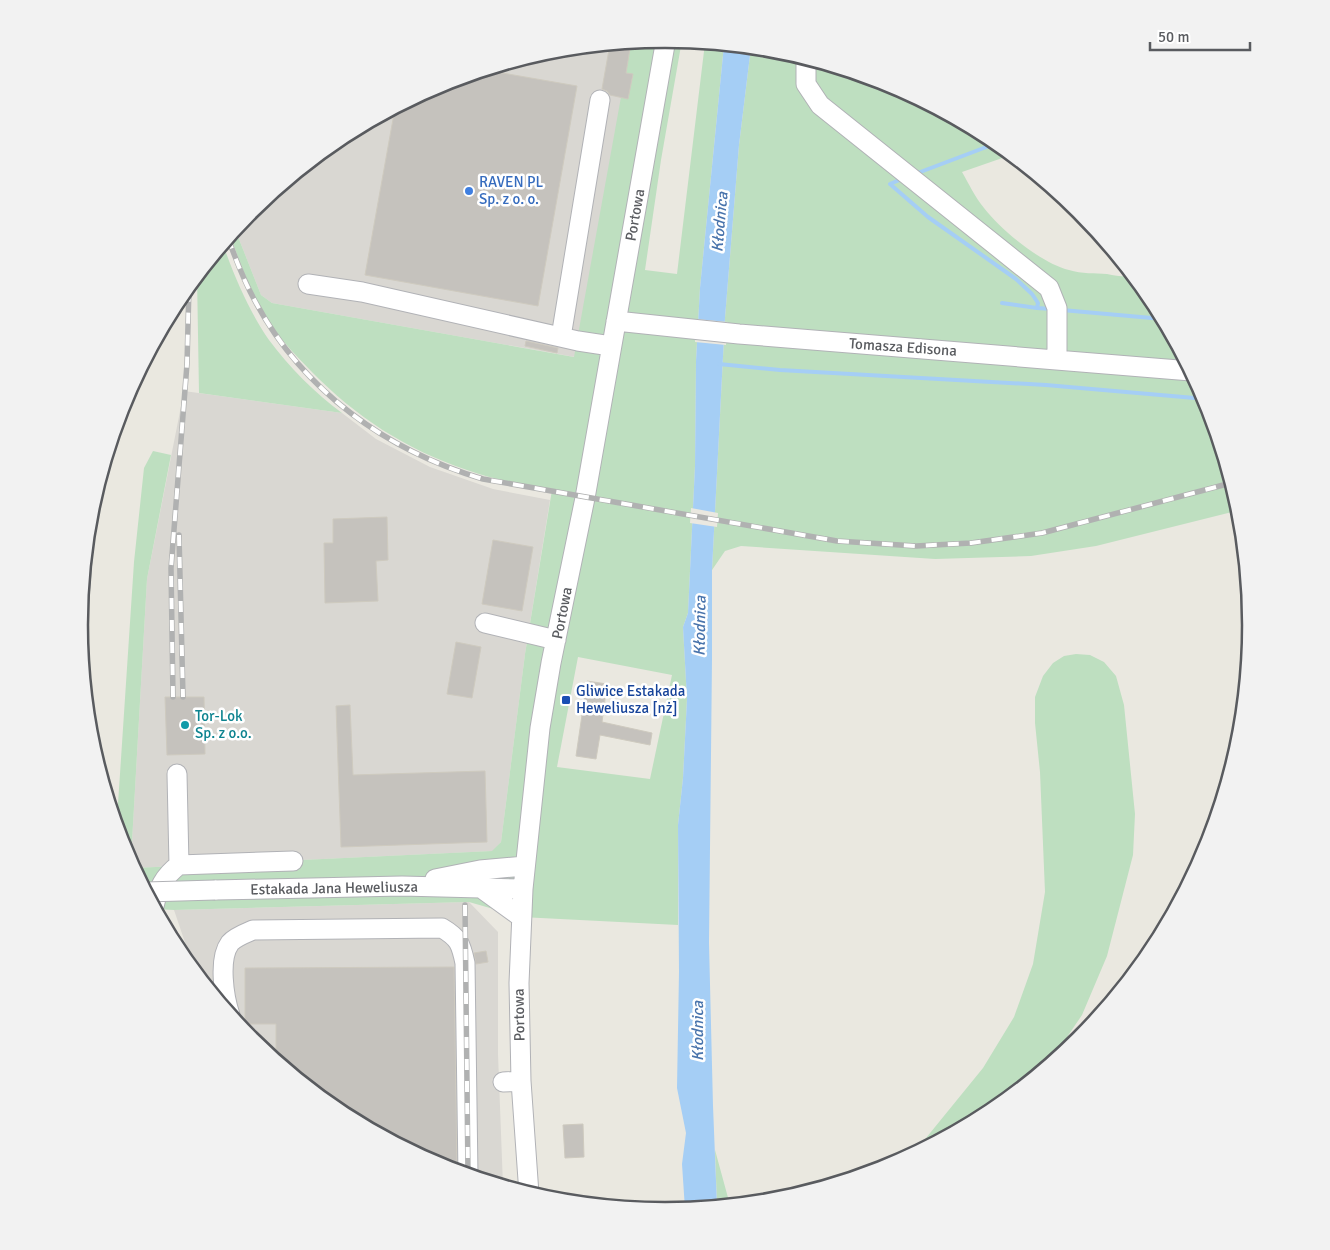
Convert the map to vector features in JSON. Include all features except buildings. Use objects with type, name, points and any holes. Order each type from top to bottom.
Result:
[{"type":"street","name":"Portowa","points":[[528,1186],[512,1082],[523,889],[540,728],[585,498],[664,48]]},
{"type":"street","points":[[806,65],[806,84],[820,104],[1049,288],[1057,312],[1057,359]]},
{"type":"street","points":[[560,337],[600,100]]},
{"type":"street","points":[[308,284],[362,292],[560,337],[611,346]]},
{"type":"street","name":"Tomasza Edisona","points":[[616,321],[739,334],[1183,370]]},
{"type":"street","points":[[485,623],[556,640]]},
{"type":"street","points":[[177,774],[179,866]]},
{"type":"street","points":[[156,897],[158,888],[172,870],[179,866],[294,860]]},
{"type":"street","points":[[402,886],[480,870],[525,866]]},
{"type":"street","name":"Estakada Jana Heweliusza","points":[[153,892],[402,886],[523,889]]},
{"type":"street","points":[[481,888],[521,917]]},
{"type":"street","points":[[226,1000],[223,959],[230,943],[241,935],[253,930],[442,928],[453,934],[461,945],[465,963],[468,1168]]},
{"type":"shaded area","points":[[631,49],[633,74],[575,357],[272,303],[261,295],[238,237],[284,191],[344,145],[410,107],[444,91],[479,78],[552,59],[590,52]]},
{"type":"shaded area","points":[[184,391],[342,413],[376,439],[430,467],[493,489],[550,500],[525,654],[501,842],[493,851],[141,868],[133,849],[132,842],[147,579]]},
{"type":"shaded area","points":[[469,902],[498,932],[498,1054],[503,1179],[444,1159],[410,1143],[376,1125],[313,1083],[257,1033],[207,977],[187,949],[174,910]]},
{"type":"green space","points":[[681,48],[661,160],[645,270],[677,274],[704,49],[723,51],[700,288],[696,361],[695,466],[688,613],[683,627],[687,699],[683,778],[678,825],[678,925],[521,917],[469,902],[163,909],[141,868],[492,851],[501,842],[525,654],[552,490],[509,482],[444,462],[402,442],[364,417],[328,388],[285,343],[271,325],[253,293],[233,242],[238,237],[261,295],[272,303],[574,357],[621,97],[628,98],[633,75],[626,73],[630,49]],"holes":[[[578,657],[672,675],[650,779],[557,767]]]},
{"type":"green space","points":[[750,54],[814,67],[886,91],[954,125],[1004,158],[962,172],[984,208],[992,217],[1011,236],[1046,261],[1079,272],[1125,276],[1165,336],[1199,404],[1223,476],[1231,512],[1096,546],[1031,556],[935,559],[741,546],[725,551],[712,570],[725,318],[739,145]]},
{"type":"green space","points":[[225,251],[243,294],[269,340],[303,379],[342,413],[199,393],[197,287]]},
{"type":"green space","points":[[153,451],[171,455],[147,579],[132,849],[118,811],[118,804],[134,562],[144,468]]},
{"type":"green space","points":[[1076,654],[1090,655],[1104,662],[1116,676],[1124,705],[1135,814],[1133,855],[1107,956],[1082,1015],[1064,1042],[1017,1083],[986,1105],[923,1141],[983,1068],[1014,1017],[1033,964],[1045,892],[1035,697],[1043,676],[1053,663],[1064,656]]},
{"type":"green space","points":[[715,1150],[728,1199],[717,1200]]},
{"type":"water","name":"Kłodnica","points":[[723,51],[750,54],[739,145],[725,318],[712,570],[709,943],[717,1200],[684,1201],[682,1164],[686,1133],[677,1088],[679,972],[678,825],[683,778],[687,699],[683,627],[688,613],[695,466],[696,361],[700,288]]},
{"type":"pier","points":[[696,319],[728,322],[726,345],[695,342]]},
{"type":"pier","points":[[691,508],[718,513],[717,527],[690,523]]},
{"type":"waterway","points":[[915,174],[988,146]]},
{"type":"waterway","points":[[904,178],[890,184],[928,217],[1016,279],[1032,294],[1038,303],[1037,308],[1002,303]]},
{"type":"waterway","points":[[1037,308],[1052,309]]},
{"type":"waterway","points":[[1062,310],[1154,318]]},
{"type":"waterway","points":[[719,364],[780,370],[1046,385],[1196,398]]},
{"type":"railway","points":[[230,245],[247,286],[275,333],[297,363],[323,389],[351,413],[381,434],[414,452],[448,467],[483,479],[837,541],[916,546],[971,543],[1042,533],[1225,485]]},
{"type":"railway","points":[[173,697],[171,568],[187,364],[189,299]]},
{"type":"railway","points":[[179,535],[183,697]]},
{"type":"railway","points":[[465,905],[468,1168]]},
{"type":"place","name":"RAVEN PL Sp. z o. o.","points":[[469,191]]},
{"type":"place","name":"Gliwice Estakada Heweliusza [nż]","points":[[566,700]]},
{"type":"place","name":"Tor-Lok Sp. z o.o.","points":[[185,725]]}]
